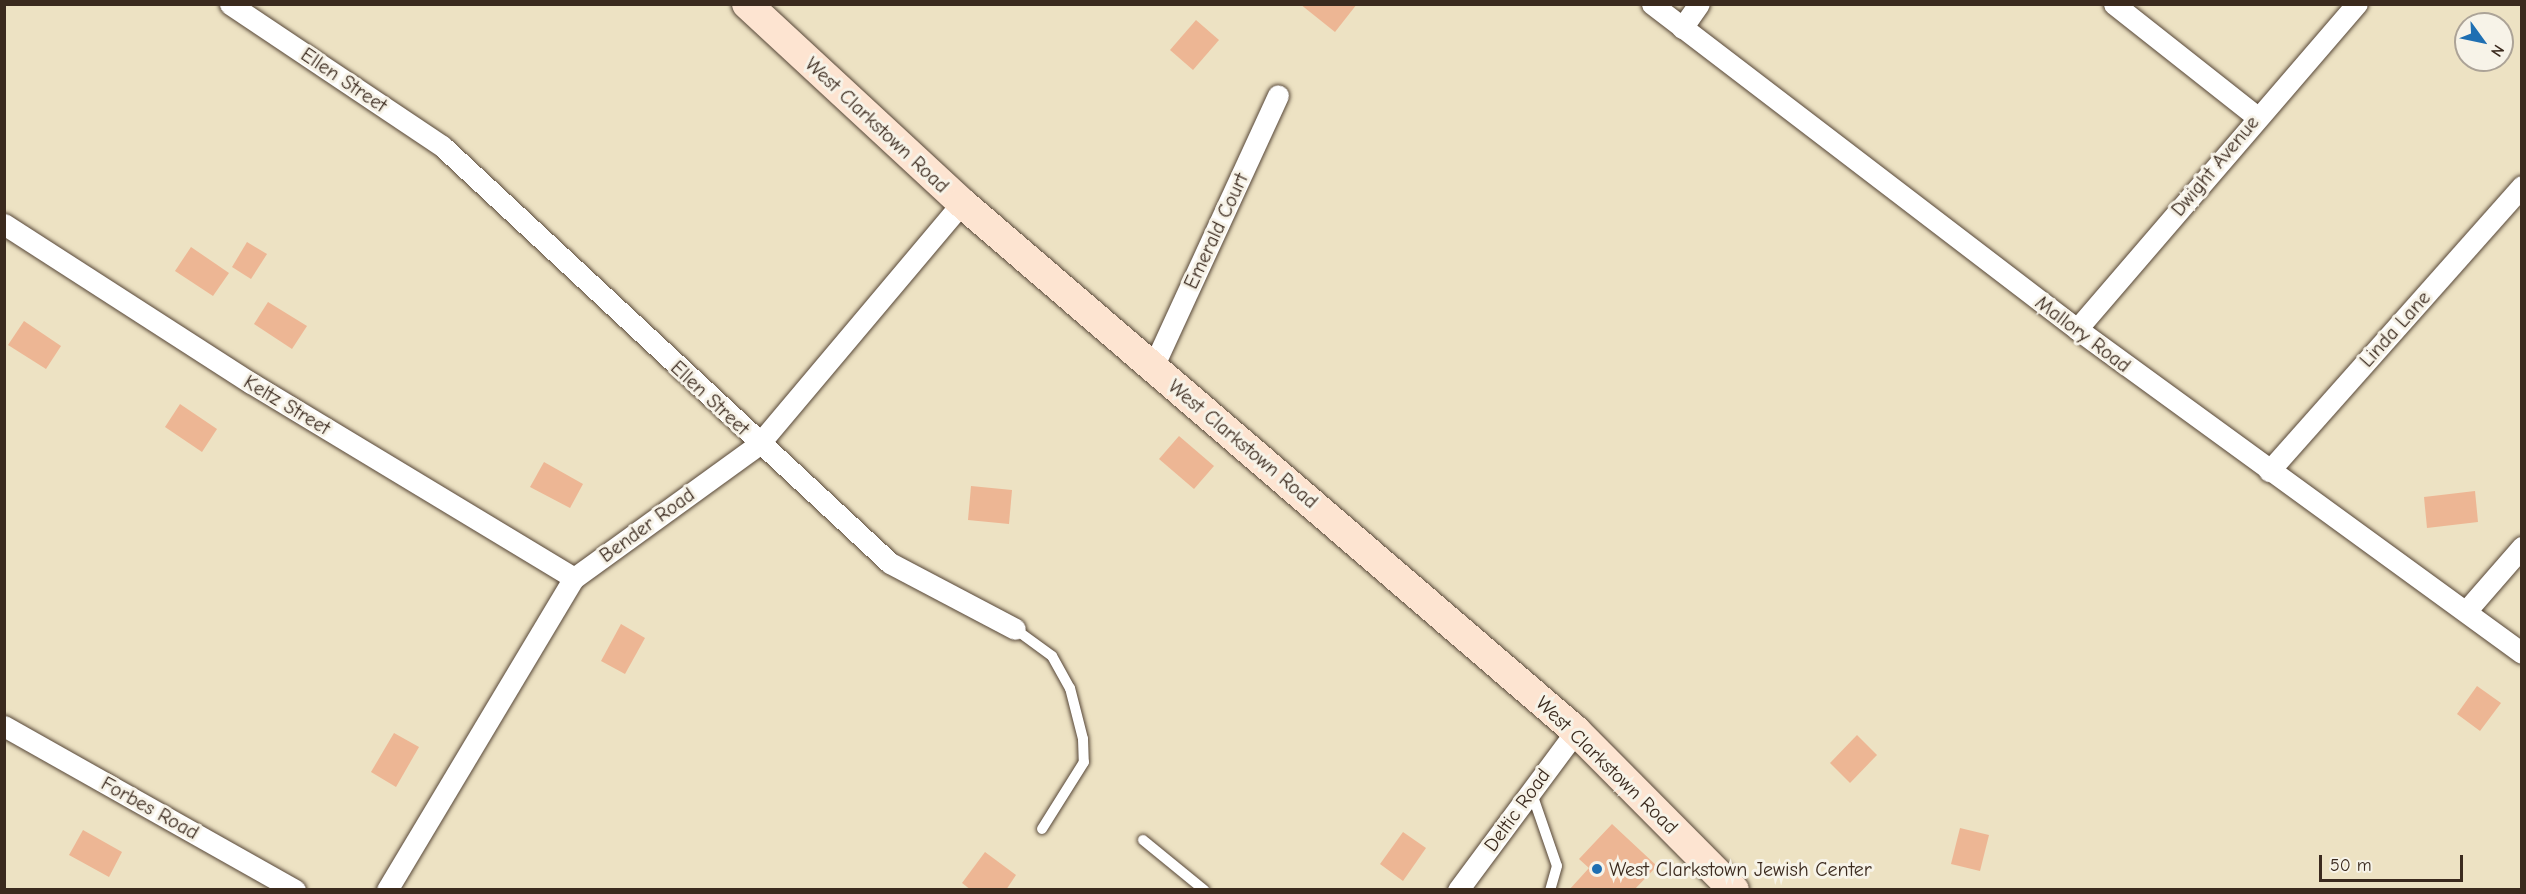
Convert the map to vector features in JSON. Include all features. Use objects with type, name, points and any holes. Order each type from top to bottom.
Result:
[{"type":"street","name":"Ellen Street","points":[[230,4],[442,146],[759,444],[890,563],[1015,628]]},
{"type":"street","name":"West Clarkstown Road","points":[[747,4],[962,203],[1576,731],[1734,890]]},
{"type":"street","name":"Mallory Road","points":[[1652,4],[2076,329],[2269,471],[2467,610],[2522,653]]},
{"type":"street","points":[[1682,28],[1700,4]]},
{"type":"street","points":[[2114,4],[2257,117]]},
{"type":"street","name":"Dwight Avenue","points":[[2076,329],[2356,4]]},
{"type":"street","name":"Emerald Court","points":[[1153,367],[1278,95]]},
{"type":"street","name":"Linda Lane","points":[[2269,471],[2522,186]]},
{"type":"street","name":"Bender Road","points":[[387,890],[574,578],[759,444],[962,203]]},
{"type":"street","name":"Keltz Street","points":[[4,224],[251,383],[574,578]]},
{"type":"street","points":[[2467,610],[2522,547]]},
{"type":"street","name":"Forbes Road","points":[[4,726],[295,890]]},
{"type":"street","name":"Deltic Road","points":[[1458,890],[1576,731]]},
{"type":"lane","name":"Ellen Street","points":[[1015,628],[1052,656],[1071,688],[1083,739],[1084,762],[1042,829]]},
{"type":"lane","points":[[1531,791],[1557,866],[1550,890]]},
{"type":"lane","points":[[1143,840],[1204,890]]},
{"type":"building","points":[[1300,4],[1357,4],[1335,32]]},
{"type":"building","points":[[1196,20],[1219,40],[1193,70],[1170,50]]},
{"type":"building","points":[[247,242],[267,254],[251,279],[232,267]]},
{"type":"building","points":[[191,247],[229,273],[213,296],[175,271]]},
{"type":"building","points":[[268,302],[307,326],[292,349],[254,324]]},
{"type":"building","points":[[24,321],[61,346],[46,369],[8,345]]},
{"type":"building","points":[[180,404],[217,429],[202,452],[165,427]]},
{"type":"building","points":[[1179,436],[1214,466],[1194,489],[1159,459]]},
{"type":"building","points":[[544,462],[583,484],[570,508],[530,487]]},
{"type":"building","points":[[971,486],[1012,490],[1009,524],[968,520]]},
{"type":"building","points":[[2475,491],[2478,522],[2427,528],[2424,497]]},
{"type":"building","points":[[621,624],[645,638],[625,674],[601,661]]},
{"type":"building","points":[[2477,686],[2501,703],[2480,731],[2457,714]]},
{"type":"building","points":[[394,733],[419,747],[396,787],[371,772]]},
{"type":"building","points":[[1857,735],[1877,755],[1850,783],[1830,763]]},
{"type":"building","points":[[1612,824],[1657,866],[1634,890],[1569,890],[1589,868],[1579,859]]},
{"type":"building","points":[[1960,828],[1989,835],[1980,871],[1951,864]]},
{"type":"building","points":[[83,830],[122,852],[109,877],[69,855]]},
{"type":"building","points":[[1403,832],[1426,848],[1403,881],[1380,864]]},
{"type":"building","points":[[985,852],[1016,875],[1006,890],[971,890],[962,883]]},
{"type":"place","name":"West Clarkstown Jewish Center","points":[[1597,869]]}]
